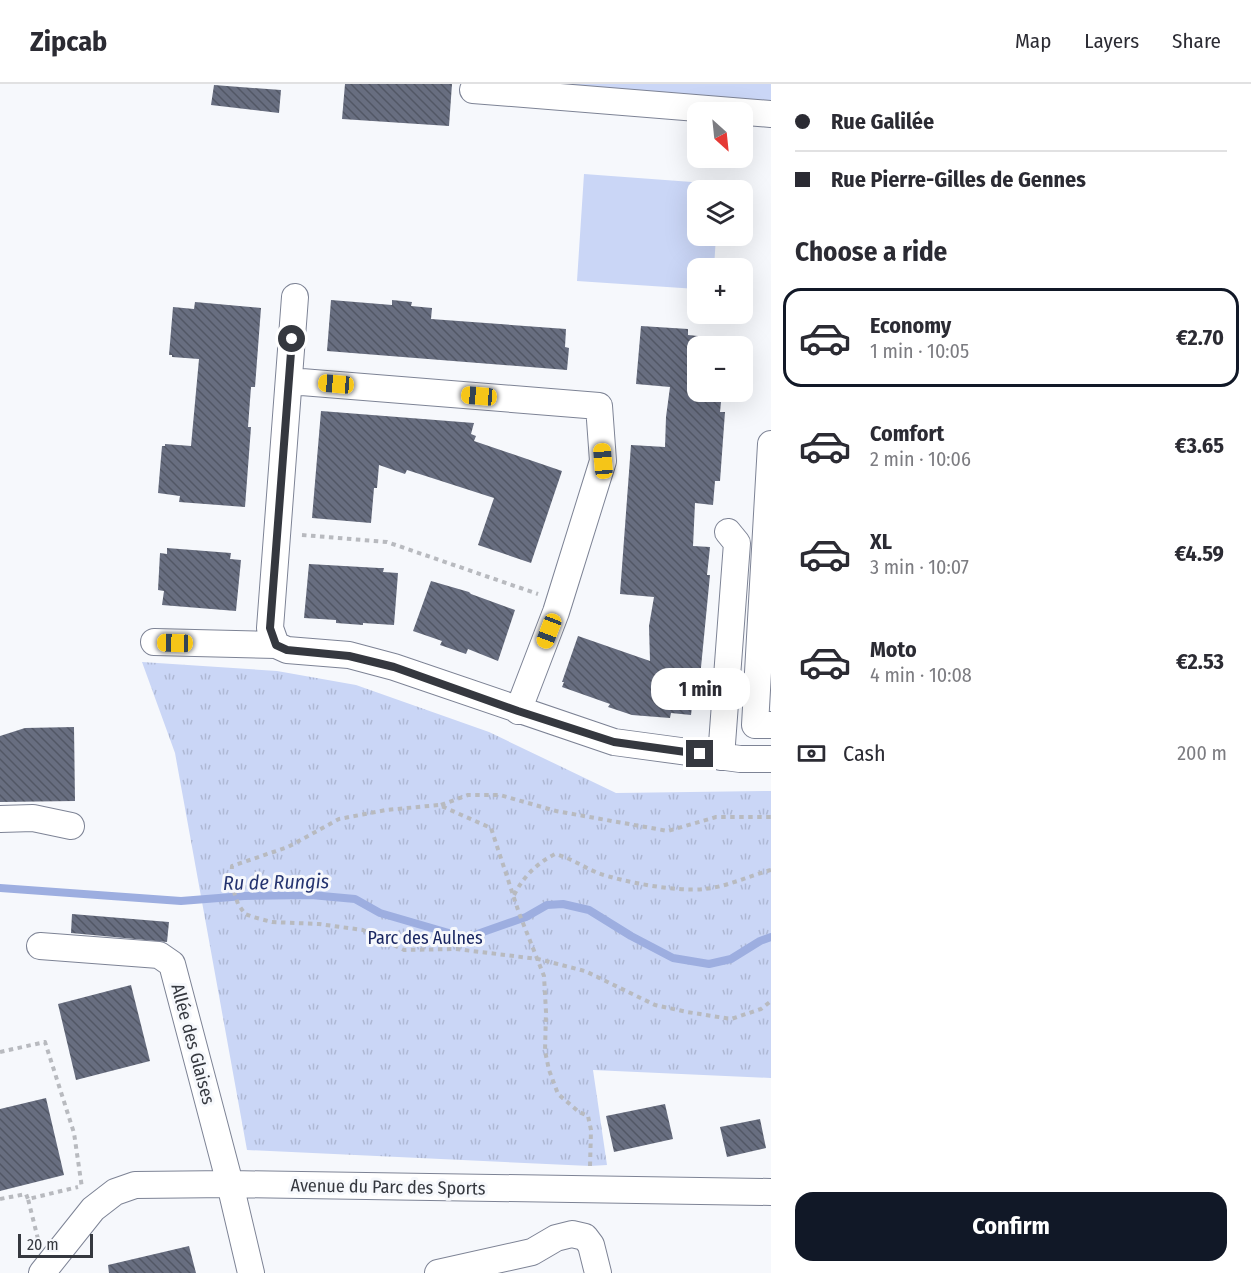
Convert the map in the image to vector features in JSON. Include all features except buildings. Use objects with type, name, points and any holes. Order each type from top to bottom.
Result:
[{"type":"street","points":[[473,90],[771,114]]},
{"type":"street","points":[[276,645],[270,628],[295,297]]},
{"type":"street","points":[[289,381],[599,405],[603,461],[559,601],[518,711]]},
{"type":"street","points":[[771,444],[755,725],[771,725]]},
{"type":"street","points":[[722,757],[737,543],[728,532]]},
{"type":"street","points":[[154,642],[276,645],[287,650],[349,656],[394,667],[614,742],[722,757],[771,759]]},
{"type":"street","points":[[0,819],[33,818],[71,826]]},
{"type":"street","name":"Allée des Glaises","points":[[40,946],[159,955],[172,964],[251,1273]]},
{"type":"street","name":"Avenue du Parc des Sports","points":[[51,1268],[89,1196],[115,1192],[135,1185],[230,1184],[771,1192]]},
{"type":"street","points":[[438,1273],[532,1252],[556,1238],[572,1234],[585,1237],[591,1245],[598,1273]]},
{"type":"path","points":[[277,534],[387,542],[559,601]]},
{"type":"path","points":[[771,817],[716,817],[668,831],[556,811],[500,795],[468,795],[440,805],[386,810],[339,819],[288,847],[232,866],[231,883],[238,904],[245,914],[272,922],[319,924],[363,930],[404,950],[456,949],[538,959],[585,970],[655,1005],[687,1012],[731,1018],[761,1009],[771,1001]]},
{"type":"path","points":[[440,805],[491,828],[519,913],[544,976],[545,1051],[549,1070],[558,1094],[579,1112],[588,1116],[591,1131],[591,1190]]},
{"type":"path","points":[[514,896],[522,880],[539,862],[555,854],[568,857],[597,872],[623,880],[679,888],[705,889],[771,870]]},
{"type":"path","points":[[0,1052],[45,1042],[74,1133],[89,1196],[28,1199]]},
{"type":"path","points":[[0,1199],[26,1194],[51,1268]]},
{"type":"green space","points":[[489,84],[771,84],[771,106],[753,105],[753,102],[720,102]]},
{"type":"green space","points":[[584,174],[687,182],[687,246],[715,246],[715,258],[687,258],[687,288],[577,281]]},
{"type":"green space","name":"Parc des Aulnes","points":[[142,662],[277,671],[356,685],[489,732],[616,793],[771,791],[771,1078],[593,1070],[607,1165],[247,1150],[175,753]]},
{"type":"waterway","name":"Ru de Rungis","points":[[0,888],[181,901],[244,896],[311,895],[355,899],[380,913],[466,938],[526,917],[547,905],[563,904],[589,910],[673,958],[709,964],[731,959],[771,937]]},
{"type":"route","points":[[292,339],[270,628],[276,645],[287,650],[349,656],[394,667],[614,742],[700,754]]}]
